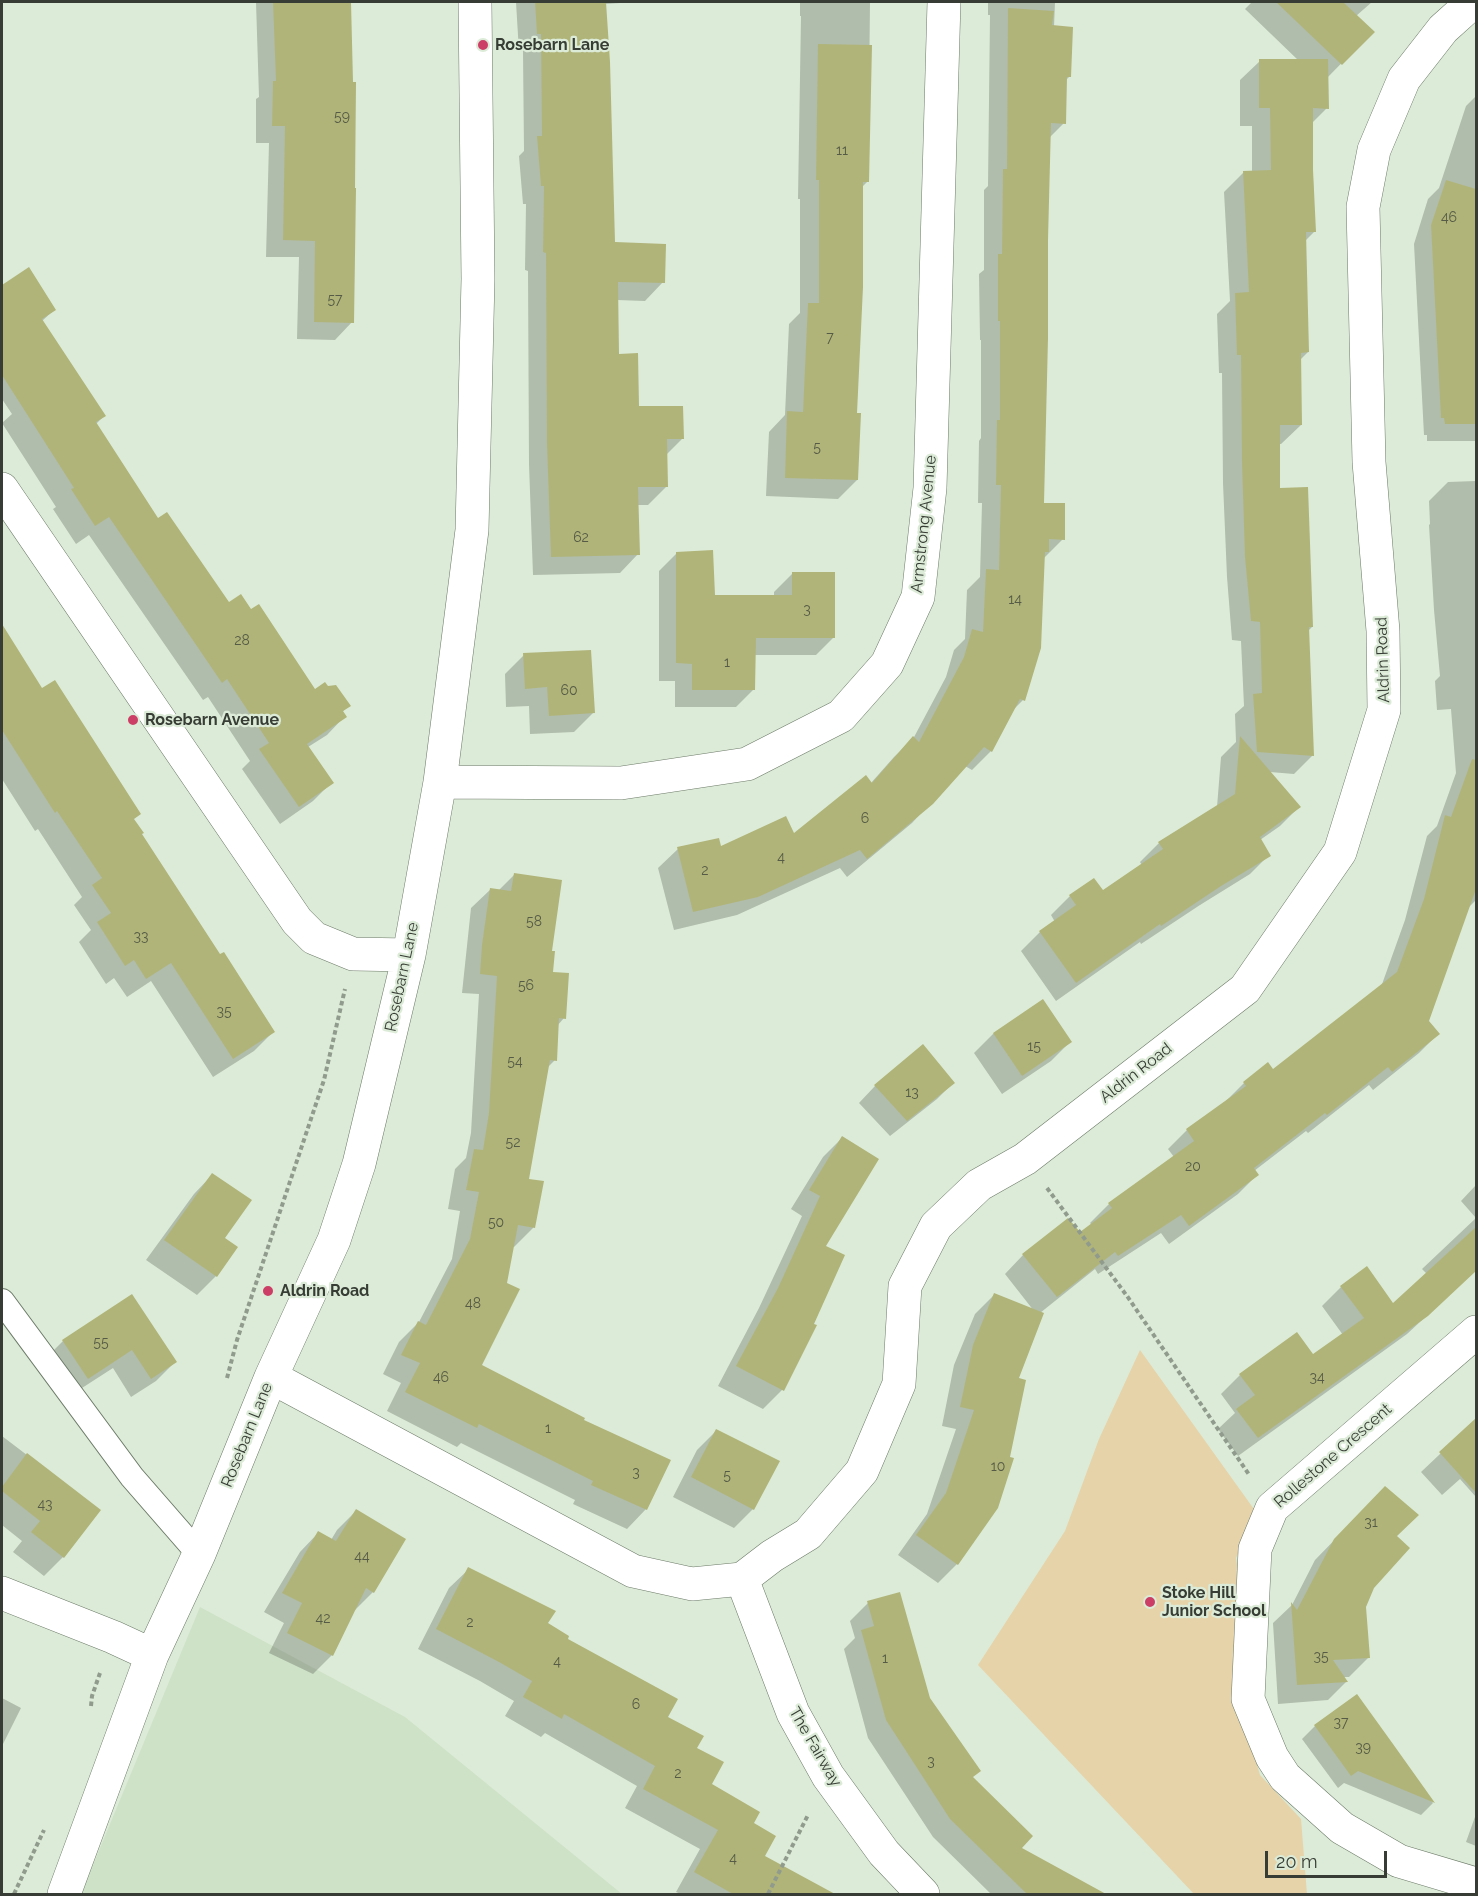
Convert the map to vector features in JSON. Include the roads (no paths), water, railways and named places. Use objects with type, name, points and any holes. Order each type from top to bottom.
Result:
[{"type":"street","name":"Rosebarn Lane","points":[[64,1894],[152,1655],[199,1554],[271,1377],[338,1229],[359,1164],[409,955],[440,782],[472,530],[478,279],[475,2]]},
{"type":"street","name":"Armstrong Avenue","points":[[440,782],[621,783],[747,764],[841,716],[887,664],[918,597],[930,488],[944,2]]},
{"type":"street","name":"Aldrin Road","points":[[742,1579],[772,1556],[808,1534],[862,1471],[899,1384],[905,1287],[936,1226],[979,1185],[1025,1159],[1245,989],[1340,852],[1384,710],[1383,632],[1369,462],[1363,207],[1374,150],[1404,79],[1443,29],[1473,2]]},
{"type":"street","points":[[2,489],[297,921],[314,938],[352,954],[409,955]]},
{"type":"street","name":"Rollestone Crescent","points":[[1476,1332],[1272,1508],[1255,1549],[1248,1700],[1272,1757],[1286,1777],[1342,1828],[1399,1862],[1476,1884]]},
{"type":"street","points":[[271,1377],[633,1571],[692,1584],[742,1579]]},
{"type":"street","name":"The Fairway","points":[[742,1579],[793,1713],[828,1776],[884,1853],[923,1894]]},
{"type":"street","points":[[2,1593],[152,1655]]},
{"type":"lane","points":[[2,1301],[132,1477],[199,1554]]},
{"type":"place","name":"Rosebarn Lane","points":[[483,45]]},
{"type":"place","name":"Rosebarn Avenue","points":[[133,720]]},
{"type":"place","name":"Aldrin Road","points":[[268,1291]]},
{"type":"place","name":"Stoke Hill Junior School","points":[[1150,1602]]}]
